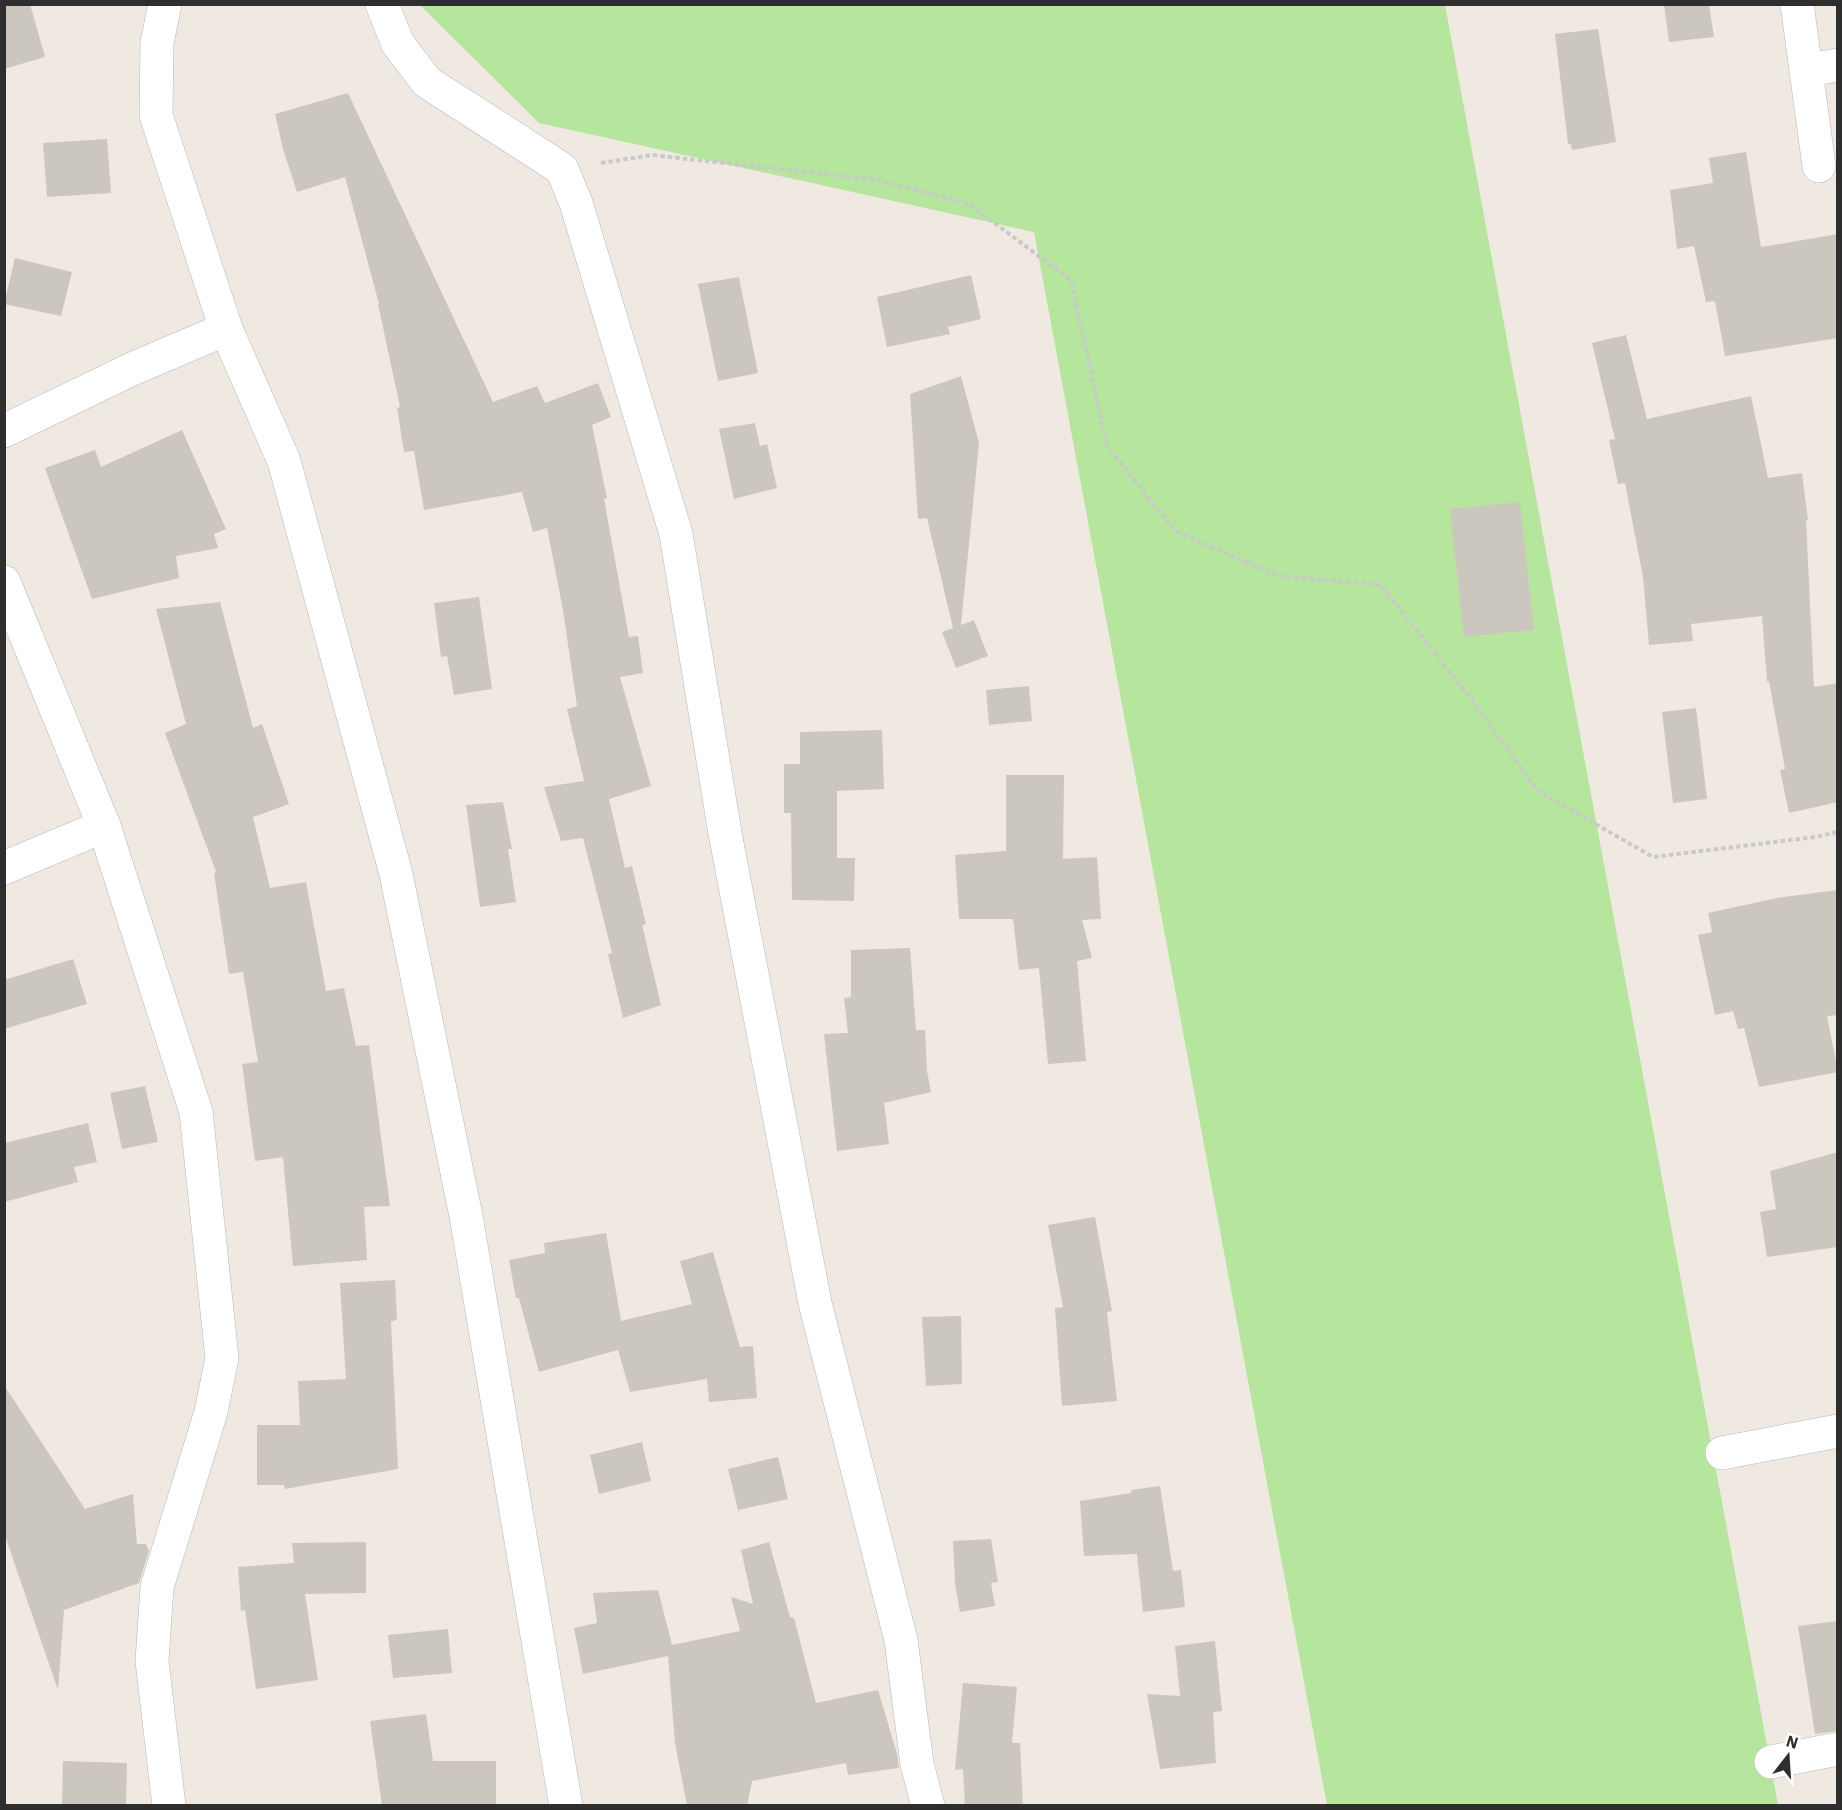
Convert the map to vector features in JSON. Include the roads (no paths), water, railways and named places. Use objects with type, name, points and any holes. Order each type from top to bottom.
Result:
[{"type":"street","points":[[149,4],[157,43]]},
{"type":"street","points":[[165,4],[157,43],[156,115],[226,329],[284,461],[396,874],[466,1216],[566,1806]]},
{"type":"street","points":[[382,4],[398,44],[427,82],[562,170],[576,203],[676,534],[725,833],[815,1303],[901,1640],[917,1764],[928,1806]]},
{"type":"street","points":[[1797,4],[1822,68],[1819,166]]},
{"type":"street","points":[[4,431],[132,369],[226,329]]},
{"type":"street","points":[[4,582],[104,826],[196,1112],[222,1358],[211,1412],[157,1587],[152,1661],[169,1806]]},
{"type":"street","points":[[4,868],[104,826]]},
{"type":"street","points":[[1722,1453],[1838,1431]]},
{"type":"street","points":[[1771,1762],[1838,1749]]}]
